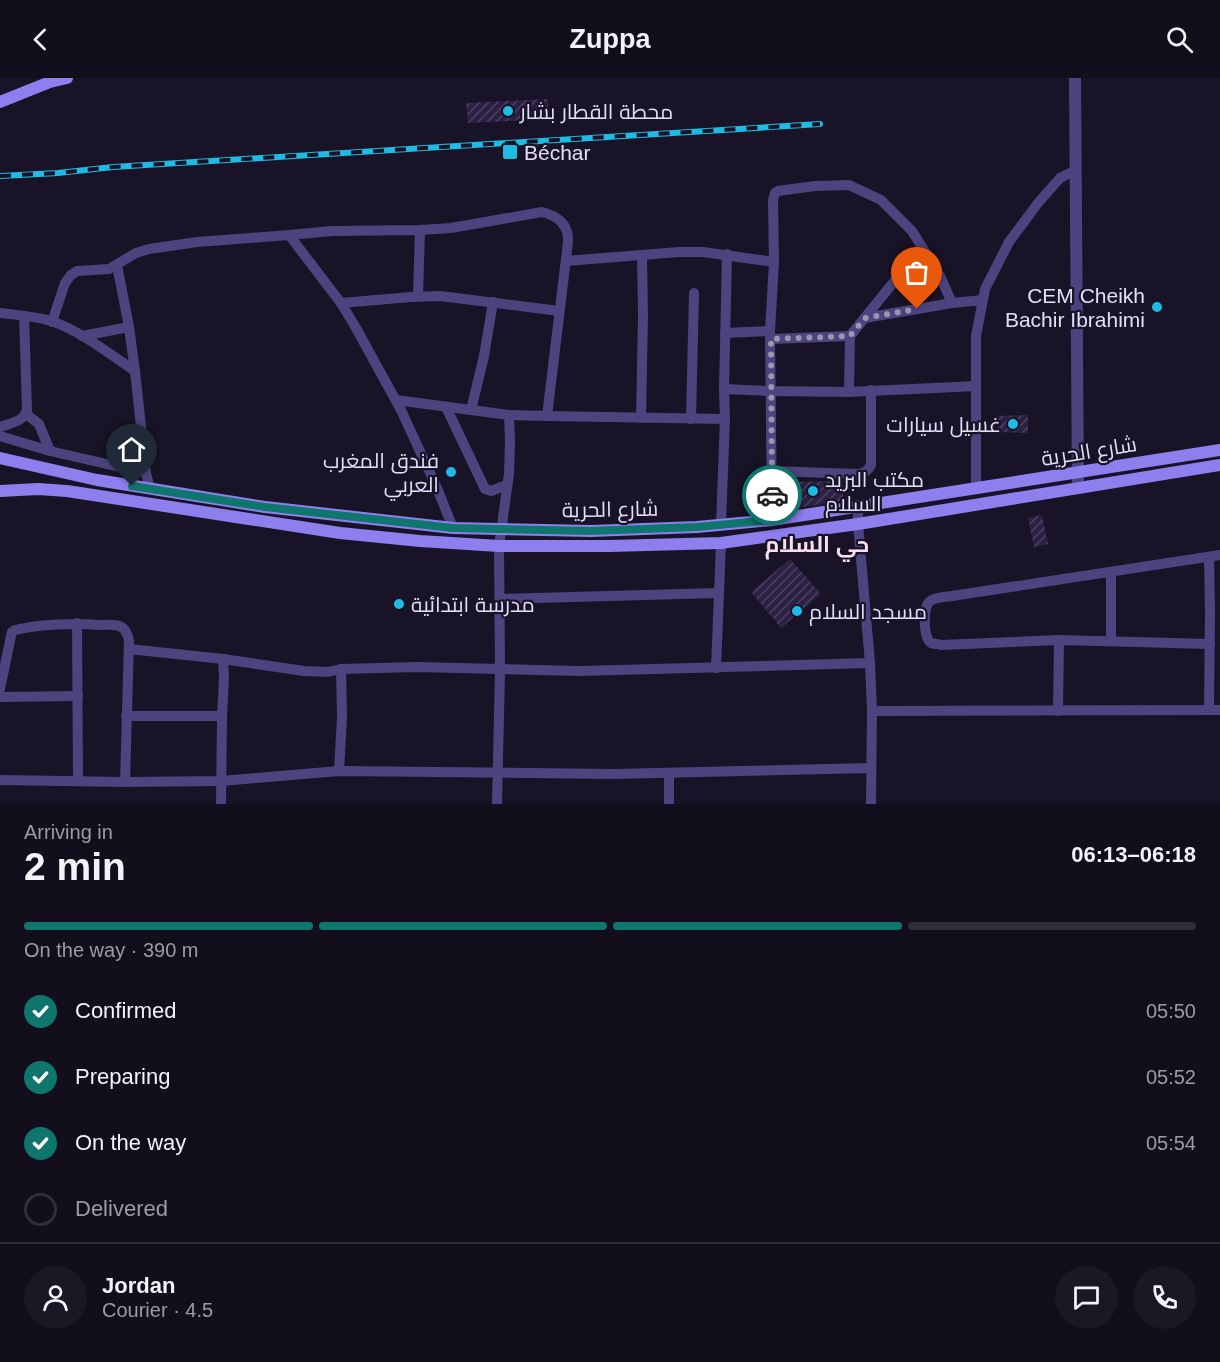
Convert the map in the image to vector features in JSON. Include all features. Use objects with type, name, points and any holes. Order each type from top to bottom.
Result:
[{"type":"main road","points":[[0,102],[49,80],[68,78]]},
{"type":"main road","name":"شارع الحرية","points":[[0,458],[97,480],[265,507],[453,528],[591,531],[697,527],[772,520],[1220,450]]},
{"type":"main road","name":"شارع الحرية","points":[[0,491],[38,489],[67,491],[340,533],[420,541],[499,546],[578,547],[721,543],[858,524],[1220,465]]},
{"type":"street","points":[[1075,78],[1078,488]]},
{"type":"street","points":[[976,487],[976,336],[985,289],[1009,242],[1038,203],[1060,178],[1076,170]]},
{"type":"street","points":[[772,520],[770,335],[775,193],[815,186],[849,185],[881,200],[912,231],[940,276],[952,303]]},
{"type":"street","points":[[52,322],[65,283],[71,275],[77,271],[109,269],[136,253],[149,249],[197,242],[332,231],[451,228],[542,212],[560,220],[568,234],[547,416]]},
{"type":"street","points":[[418,296],[420,230]]},
{"type":"street","points":[[289,236],[341,303],[396,400],[453,528]]},
{"type":"street","points":[[849,392],[850,336],[922,247]]},
{"type":"street","points":[[566,261],[703,252],[774,262]]},
{"type":"street","points":[[721,524],[727,254]]},
{"type":"street","points":[[641,418],[642,255]]},
{"type":"street","points":[[117,265],[129,327],[146,473],[150,489]]},
{"type":"street","points":[[691,419],[694,293]]},
{"type":"street","points":[[341,303],[440,296],[559,311]]},
{"type":"street","points":[[865,318],[983,300]]},
{"type":"street","points":[[471,410],[484,356],[493,302]]},
{"type":"street","points":[[0,313],[52,322],[82,336],[135,370]]},
{"type":"street","points":[[0,427],[20,421],[27,410],[24,316]]},
{"type":"street","points":[[82,336],[129,327]]},
{"type":"street","points":[[724,333],[850,336]]},
{"type":"street","points":[[724,389],[849,392],[976,386]]},
{"type":"street","points":[[772,471],[865,473],[871,465],[871,390]]},
{"type":"street","points":[[396,400],[509,415],[725,419]]},
{"type":"street","points":[[446,407],[485,489],[491,491],[507,485]]},
{"type":"street","points":[[26,414],[39,424],[50,451]]},
{"type":"street","points":[[497,804],[500,670],[499,546],[507,485],[509,415]]},
{"type":"street","points":[[0,436],[50,451],[146,473]]},
{"type":"street","points":[[858,507],[870,663],[871,804]]},
{"type":"street","points":[[716,668],[721,543]]},
{"type":"street","points":[[872,711],[1214,710],[1210,644],[1214,556],[933,599],[927,605],[925,629],[927,638],[932,643],[940,645],[1059,640],[1210,644]]},
{"type":"street","points":[[1111,572],[1111,641]]},
{"type":"street","points":[[500,598],[719,593]]},
{"type":"street","points":[[77,624],[78,781]]},
{"type":"street","points":[[0,689],[12,633],[22,628],[77,624],[119,626],[128,635],[129,649],[125,782]]},
{"type":"street","points":[[1058,711],[1059,640]]},
{"type":"street","points":[[129,649],[328,672],[341,669],[417,667],[580,671],[870,663]]},
{"type":"street","points":[[221,804],[223,659]]},
{"type":"street","points":[[339,771],[342,717],[341,669]]},
{"type":"street","points":[[0,697],[78,696]]},
{"type":"street","points":[[126,716],[222,716]]},
{"type":"street","points":[[0,780],[221,781],[339,771],[544,774],[871,768]]},
{"type":"street","points":[[669,773],[669,804]]},
{"type":"building","name":"محطة القطار بشار","points":[[548,99],[549,119],[468,123],[466,103]]},
{"type":"building","name":"غسيل سيارات","points":[[1028,415],[1028,433],[998,432],[998,416]]},
{"type":"building","name":"مكتب البريد السلام","points":[[843,481],[843,501],[790,509],[783,508],[783,482]]},
{"type":"building","points":[[1042,515],[1048,544],[1034,547],[1028,518]]},
{"type":"building","points":[[790,559],[821,594],[781,628],[751,592]]},
{"type":"railway","points":[[0,176],[113,167],[820,124]]},
{"type":"way so far","points":[[772,495],[771,339],[850,336],[865,318],[917,309]]},
{"type":"place","name":"محطة القطار بشار","points":[[508,111]]},
{"type":"place","name":"Béchar","points":[[510,152]]},
{"type":"place","name":"CEM Cheikh Bachir Ibrahimi","points":[[1157,307]]},
{"type":"place","name":"غسيل سيارات","points":[[1013,424]]},
{"type":"place","name":"فندق المغرب العربي","points":[[451,472]]},
{"type":"place","name":"مكتب البريد السلام","points":[[813,491]]},
{"type":"place","name":"مدرسة ابتدائية","points":[[399,604]]},
{"type":"place","name":"مسجد السلام","points":[[797,611]]},
{"type":"district","name":"حي السلام","points":[[817,544]]},
{"type":"route","points":[[132,486],[265,507],[387,522],[453,528],[591,531],[697,527],[772,520],[772,495]]}]
